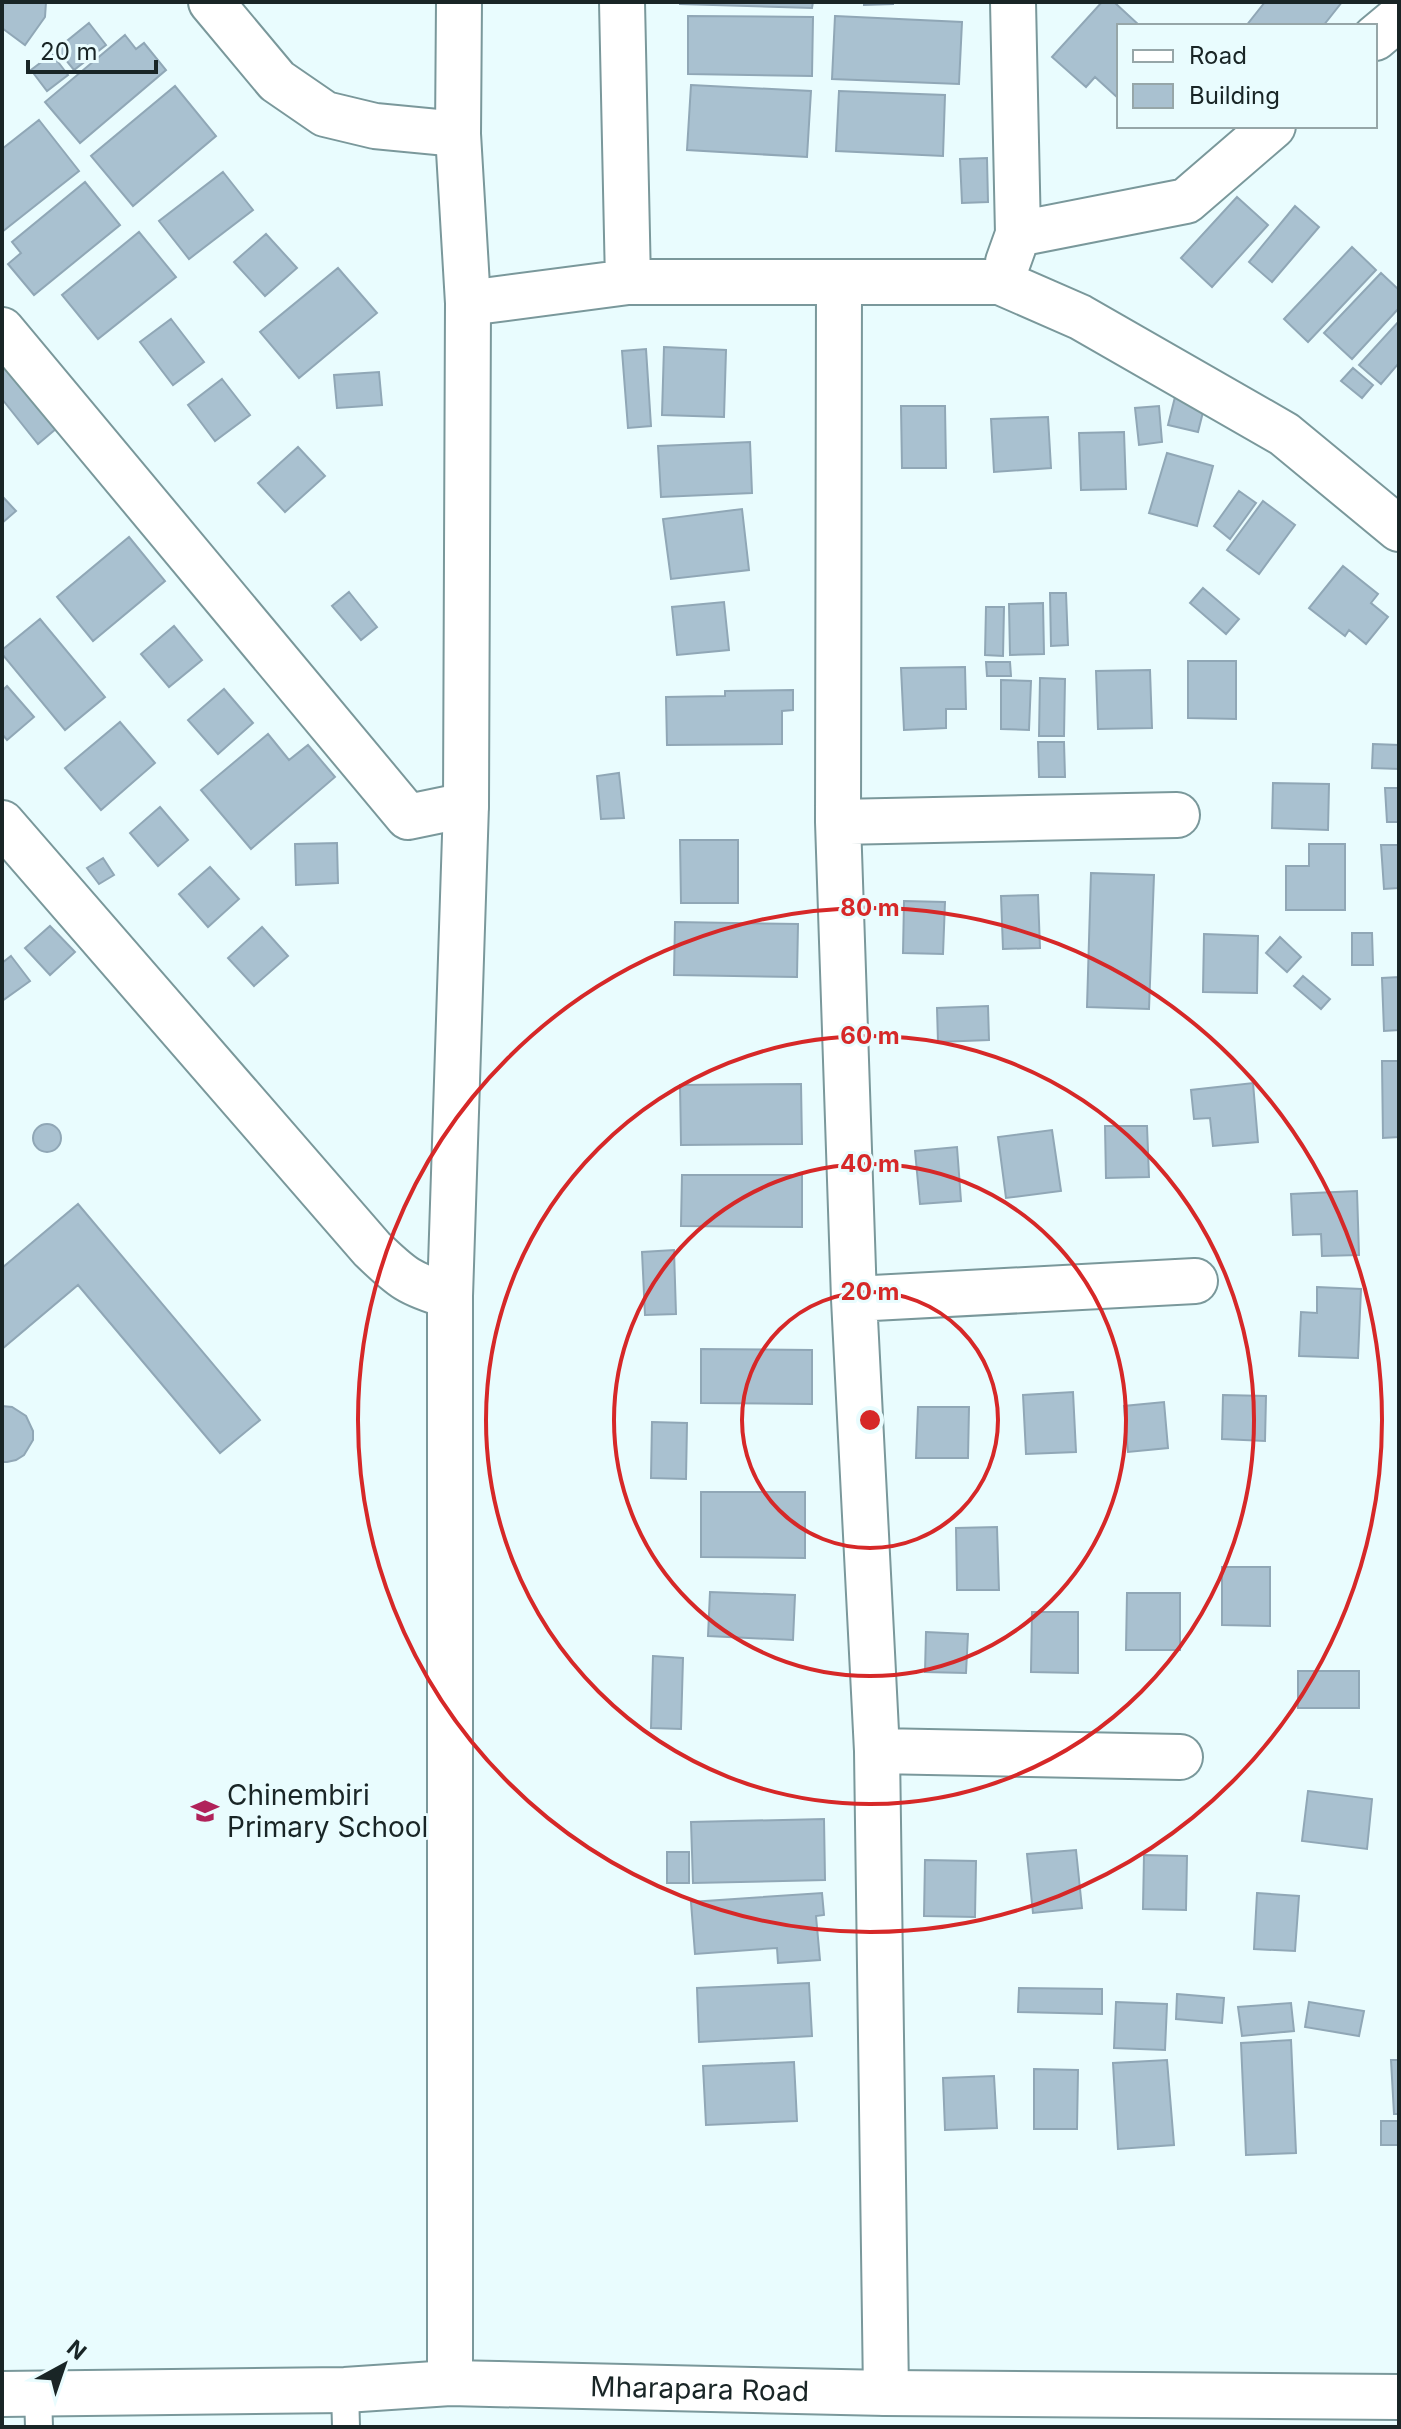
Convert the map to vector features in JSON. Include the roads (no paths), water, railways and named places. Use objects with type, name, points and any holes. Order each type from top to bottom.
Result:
[{"type":"street","points":[[211,2],[277,81],[325,114],[375,126],[458,134]]},
{"type":"street","points":[[450,2383],[450,1296],[466,805],[468,303],[458,134],[459,2]]},
{"type":"street","points":[[622,2],[628,282]]},
{"type":"street","points":[[1000,282],[1018,234],[1013,2]]},
{"type":"street","points":[[1377,36],[1399,18]]},
{"type":"street","points":[[1018,234],[1186,201],[1271,128]]},
{"type":"street","points":[[468,303],[628,282],[1000,282],[1080,317],[1284,434],[1399,529]]},
{"type":"street","points":[[839,284],[838,822],[854,1299],[877,1751],[886,2393]]},
{"type":"street","points":[[2,330],[408,817],[466,805]]},
{"type":"street","points":[[838,822],[1177,815]]},
{"type":"street","points":[[2,823],[372,1249],[414,1285],[450,1296]]},
{"type":"street","points":[[854,1299],[1195,1281]]},
{"type":"street","points":[[877,1751],[1180,1757]]},
{"type":"street","name":"Mharapara Road","points":[[26,2405],[346,2409],[450,2383],[886,2393],[1399,2397]]},
{"type":"place","name":"Chinembiri Primary School","points":[[205,1811]]}]
